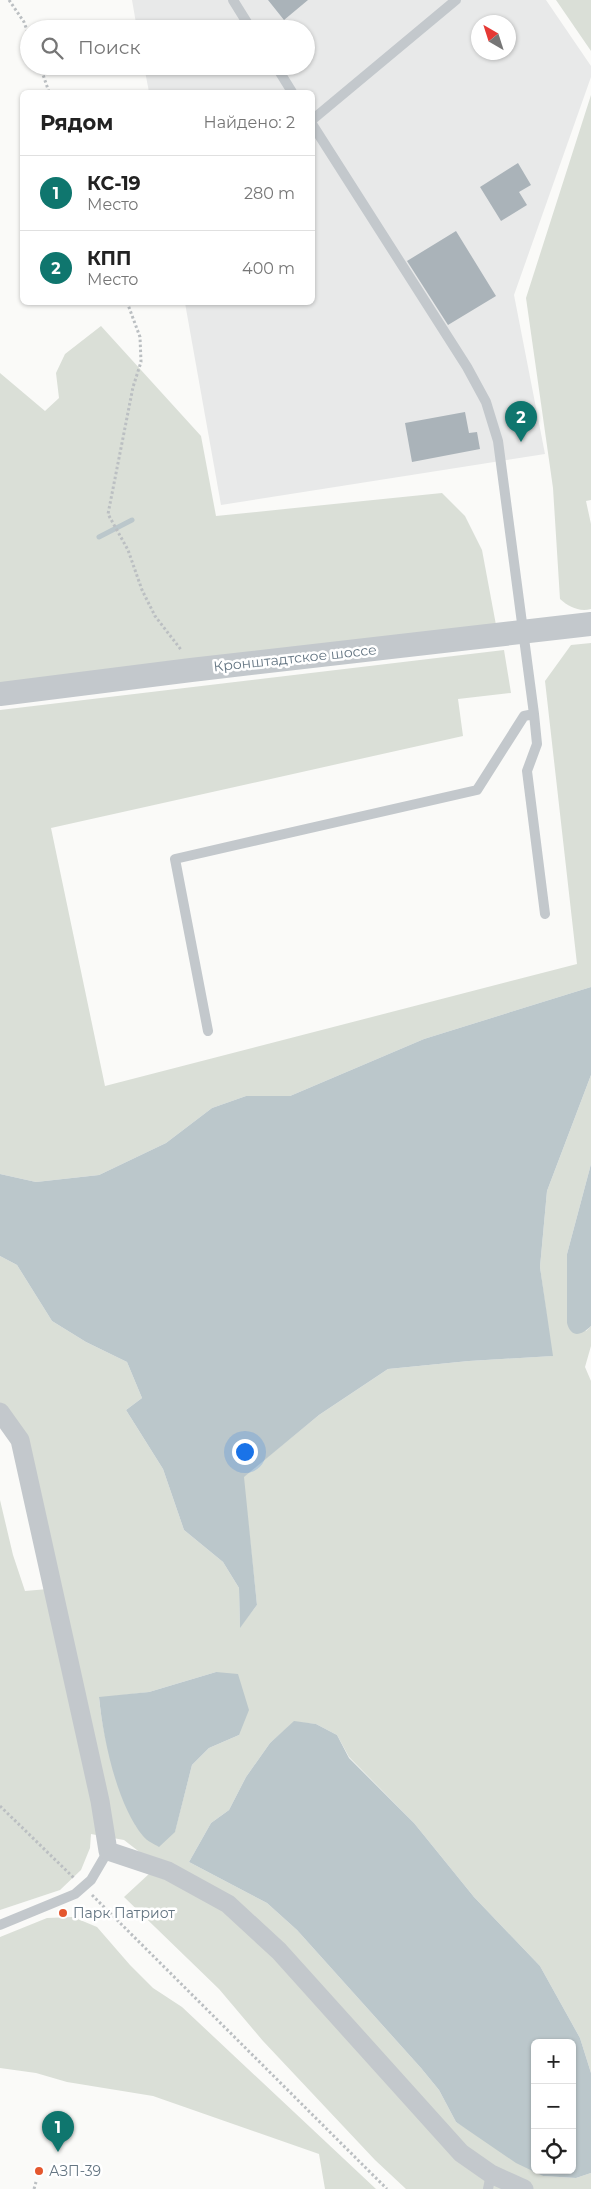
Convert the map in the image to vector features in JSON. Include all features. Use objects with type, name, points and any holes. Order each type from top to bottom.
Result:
[{"type":"street","name":"Кронштадтское шоссе","points":[[0,694],[591,624]]},
{"type":"street","points":[[0,1412],[20,1440],[100,1801],[108,1851],[168,1871],[228,1904],[279,1951],[461,2154],[490,2181],[524,2189]]},
{"type":"lane","points":[[233,0],[246,20]]},
{"type":"lane","points":[[315,119],[456,0]]},
{"type":"lane","points":[[282,75],[291,90]]},
{"type":"lane","points":[[315,127],[467,367],[486,402],[498,441],[537,744],[527,771],[545,914]]},
{"type":"lane","points":[[208,1031],[175,859],[476,790],[524,716],[534,714]]},
{"type":"lane","points":[[0,1925],[75,1894],[84,1888],[91,1880],[108,1851]]},
{"type":"path","points":[[9,0],[23,20]]},
{"type":"path","points":[[43,75],[48,90]]},
{"type":"path","points":[[128,305],[140,338],[141,362],[133,388],[108,514],[128,550],[142,590],[155,616],[184,652]]},
{"type":"path","points":[[0,1806],[73,1877]]},
{"type":"path","points":[[84,1888],[388,2189]]},
{"type":"path","points":[[34,2189],[36,2182]]},
{"type":"shaded area","points":[[132,0],[546,0],[591,66],[591,77],[514,295],[545,454],[221,505],[185,305],[315,305],[315,90],[149,90],[146,75],[315,75],[315,20],[135,20]]},
{"type":"shaded area","points":[[556,0],[591,0],[591,51]]},
{"type":"shaded area","points":[[591,95],[591,500],[586,501],[591,524],[591,609],[582,610],[560,599],[553,488],[526,298]]},
{"type":"shaded area","points":[[101,326],[201,436],[216,516],[442,493],[465,516],[482,550],[496,625],[0,685],[0,373],[45,411],[59,398],[56,373],[65,354]]},
{"type":"shaded area","points":[[591,643],[591,987],[424,1039],[290,1096],[246,1096],[212,1108],[166,1143],[99,1175],[36,1182],[0,1174],[0,710],[504,650],[511,693],[458,699],[463,736],[51,828],[105,1086],[577,964],[545,681],[571,645]]},
{"type":"shaded area","points":[[591,987],[591,1075],[547,1191],[540,1267],[553,1356],[469,1361],[388,1369],[319,1415],[244,1477],[257,1605],[240,1628],[239,1588],[223,1562],[184,1530],[163,1469],[126,1410],[142,1398],[127,1362],[86,1342],[52,1321],[17,1265],[0,1256],[0,1174],[36,1182],[99,1175],[166,1143],[212,1108],[246,1096],[290,1096],[424,1039]]},
{"type":"shaded area","points":[[591,1075],[591,1164],[567,1254],[567,1323],[586,1331],[591,1326],[591,1346],[585,1367],[591,1381],[591,2073],[580,2038],[540,1966],[474,1897],[414,1823],[349,1757],[337,1735],[316,1724],[294,1722],[270,1743],[246,1777],[229,1810],[211,1823],[189,1862],[267,1903],[297,1930],[421,2068],[439,2090],[456,2122],[531,2169],[531,2174],[576,2178],[591,2173],[591,2189],[406,2189],[375,2160],[263,2041],[219,1989],[124,1897],[150,1873],[146,1857],[124,1840],[91,1834],[90,1848],[81,1870],[60,1890],[0,1910],[0,1500],[13,1555],[25,1591],[48,1589],[58,1579],[0,1403],[0,1256],[17,1265],[52,1321],[86,1342],[127,1362],[142,1398],[126,1410],[163,1469],[184,1530],[223,1562],[239,1588],[240,1627],[257,1605],[243,1477],[319,1415],[388,1369],[469,1361],[552,1356],[540,1267],[547,1191]],"holes":[[[216,1672],[239,1735],[209,1748],[192,1765],[175,1831],[136,1826],[112,1763],[104,1732],[99,1698],[149,1692]]]},
{"type":"shaded area","points":[[591,1164],[591,1326],[584,1332],[577,1334],[571,1331],[567,1323],[567,1254]]},
{"type":"shaded area","points":[[216,1672],[238,1674],[249,1710],[239,1735],[209,1748],[192,1765],[175,1832],[159,1847],[143,1836],[126,1807],[108,1751],[99,1697],[149,1692]]},
{"type":"shaded area","points":[[294,1721],[316,1724],[337,1735],[349,1758],[414,1823],[474,1897],[540,1966],[580,2038],[591,2073],[591,2173],[576,2178],[543,2176],[539,2174],[576,2174],[576,2039],[531,2039],[531,2170],[516,2163],[456,2122],[439,2090],[421,2068],[297,1930],[267,1903],[189,1862],[211,1823],[229,1810],[246,1777],[270,1743]]},
{"type":"shaded area","points":[[73,1917],[97,1927],[153,1988],[182,2007],[376,2189],[325,2189],[319,2154],[153,2096],[67,2082],[36,2073],[0,2068],[0,1937],[47,1918]]},
{"type":"building","points":[[268,0],[308,0],[284,20]]},
{"type":"building","points":[[518,163],[531,185],[519,192],[527,205],[501,221],[480,187]]},
{"type":"building","points":[[456,231],[496,296],[448,325],[407,261]]},
{"type":"building","points":[[465,412],[469,433],[477,432],[480,449],[412,462],[405,423]]},
{"type":"waterway","points":[[99,537],[132,520]]},
{"type":"place","name":"КПП","points":[[521,442]]},
{"type":"place","name":"Парк Патриот","points":[[63,1913]]},
{"type":"place","name":"КС-19","points":[[58,2152]]},
{"type":"place","name":"АЗП-39","points":[[39,2171]]}]
